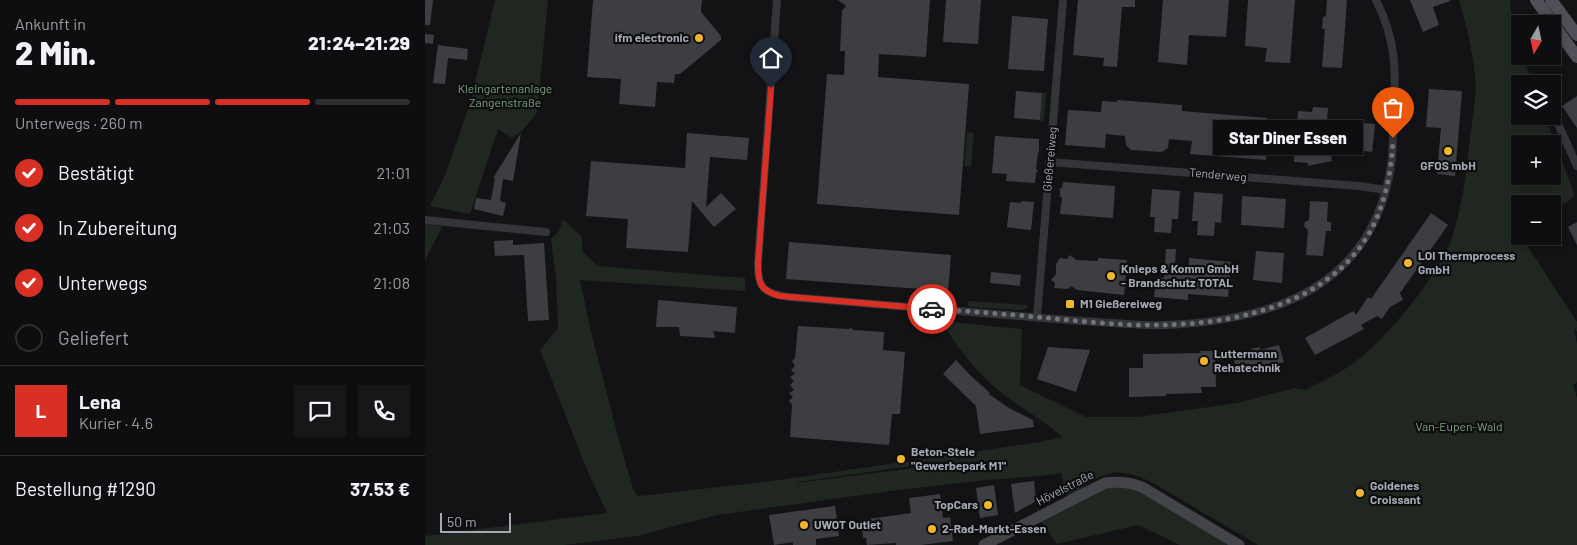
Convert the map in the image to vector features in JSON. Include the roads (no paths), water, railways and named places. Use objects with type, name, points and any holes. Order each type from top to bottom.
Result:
[{"type":"main road","points":[[1536,0],[1577,57]]},
{"type":"main road","points":[[1551,0],[1577,35]]},
{"type":"main road","points":[[1561,0],[1577,22]]},
{"type":"main road","name":"Hövelstraße","points":[[984,545],[1105,483],[1129,482],[1142,487],[1239,545]]},
{"type":"street","points":[[777,0],[758,272],[758,278],[765,290],[773,294],[789,297],[1138,324],[1211,321],[1260,312],[1288,302],[1311,290],[1347,262],[1375,220],[1386,190],[1392,153],[1396,72],[1390,35],[1377,0]]},
{"type":"street","name":"Gießereiweg","points":[[1037,317],[1063,0]]},
{"type":"street","points":[[1559,126],[1577,166]]},
{"type":"street","name":"Tenderweg","points":[[1049,162],[1359,186],[1386,190]]},
{"type":"street","points":[[425,220],[546,232]]},
{"type":"place","name":"ifm electronic","points":[[699,38]]},
{"type":"place","name":"Star Diner Essen","points":[[1393,138]]},
{"type":"place","name":"GFOS mbH","points":[[1448,151]]},
{"type":"place","name":"LOI Thermprocess GmbH","points":[[1408,263]]},
{"type":"place","name":"Knieps & Komm GmbH - Brandschutz TOTAL","points":[[1111,276]]},
{"type":"place","name":"M1 Gießereiweg","points":[[1070,304]]},
{"type":"place","name":"Luttermann Rehatechnik","points":[[1204,361]]},
{"type":"place","name":"Beton-Stele \"Gewerbepark M1\"","points":[[901,459]]},
{"type":"place","name":"Goldenes Croissant","points":[[1360,493]]},
{"type":"place","name":"TopCars","points":[[988,505]]},
{"type":"place","name":"UWOT Outlet","points":[[804,525]]},
{"type":"place","name":"2-Rad-Markt-Essen","points":[[932,529]]},
{"type":"park label","name":"Kleingartenanlage Zangenstraße","points":[[505,96]]},
{"type":"park label","name":"Van-Eupen-Wald","points":[[1459,427]]}]
